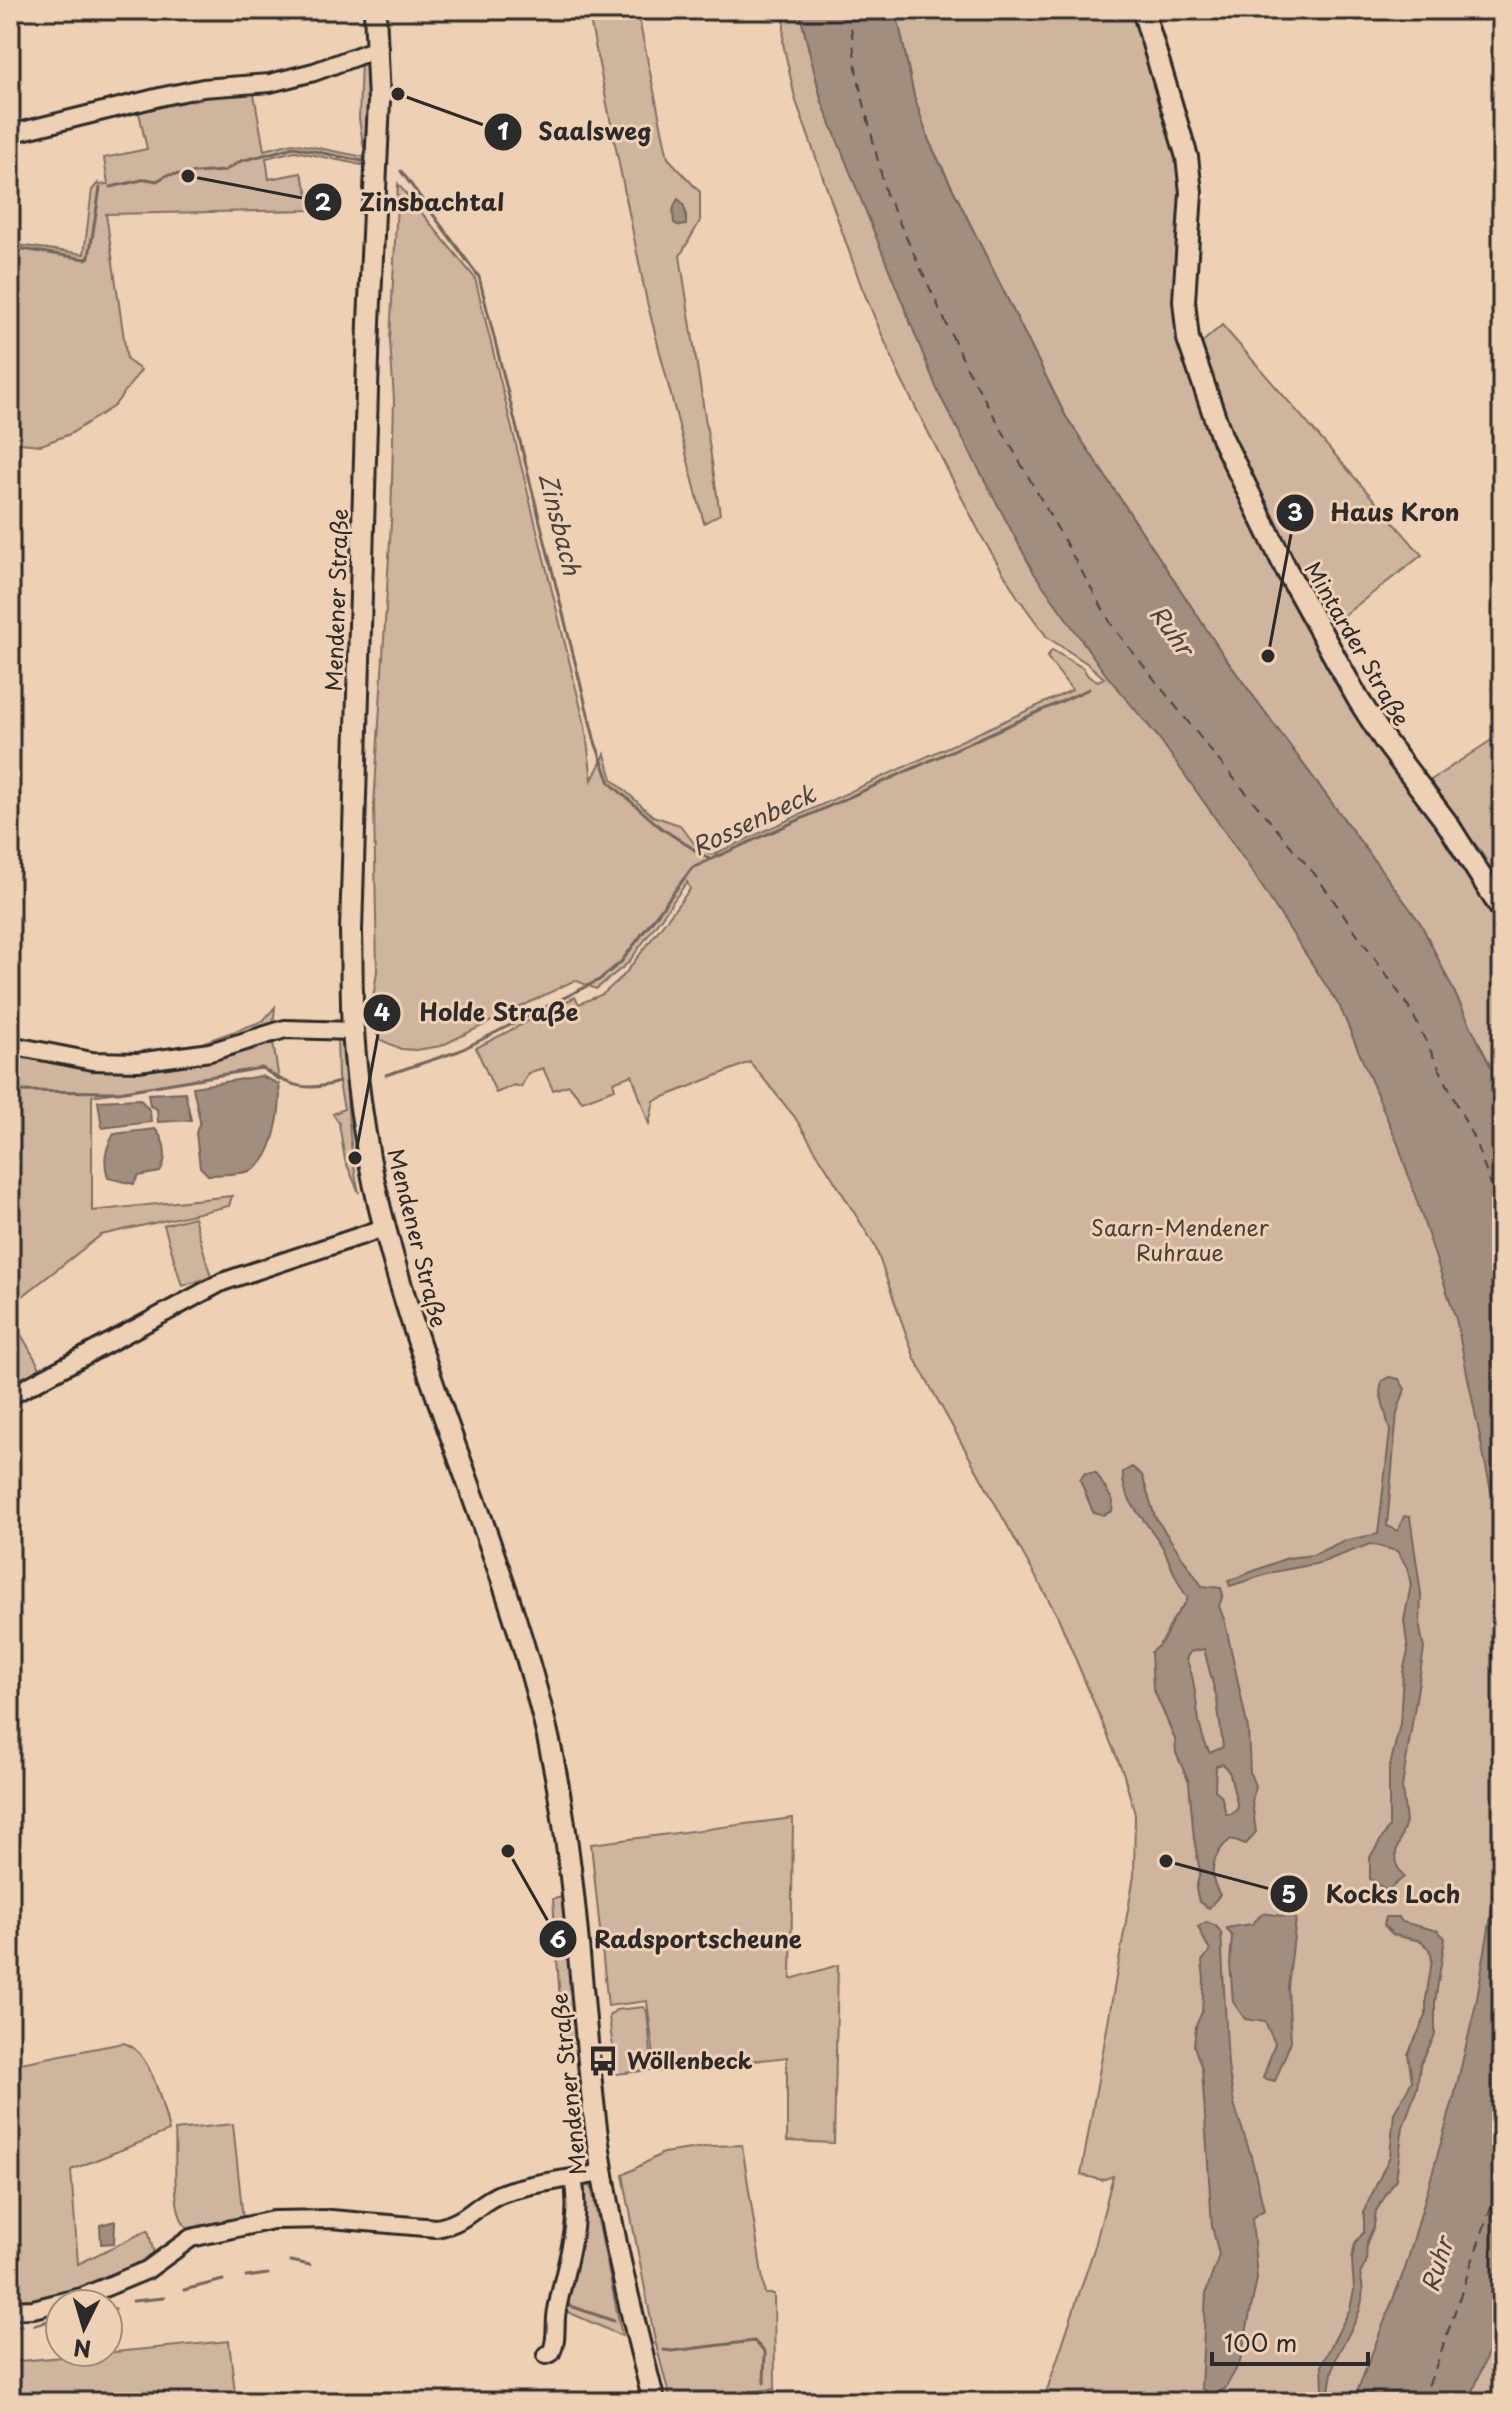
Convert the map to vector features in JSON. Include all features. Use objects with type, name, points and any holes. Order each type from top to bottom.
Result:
[{"type":"main road","name":"Mendener Straße","points":[[375,10],[379,101],[369,323],[351,931],[353,1031],[369,1154],[384,1228],[411,1321],[503,1578],[547,1734],[573,1889],[602,2173],[623,2279],[654,2402]]},
{"type":"main road","name":"Mintarder Straße","points":[[1143,10],[1187,157],[1191,192],[1184,301],[1188,339],[1222,438],[1286,569],[1358,699],[1385,741],[1451,829],[1502,910]]},
{"type":"street","points":[[10,134],[203,88],[270,83],[314,72],[379,48]]},
{"type":"street","points":[[10,1045],[92,1061],[138,1062],[210,1052],[285,1029],[353,1031]]},
{"type":"street","points":[[10,1396],[222,1282],[384,1228]]},
{"type":"street","points":[[10,2310],[33,2309],[82,2297],[147,2270],[183,2243],[202,2234],[288,2218],[436,2228],[465,2219],[502,2194],[602,2173]]},
{"type":"street","name":"Mendener Straße","points":[[546,2355],[554,2347],[556,2313],[575,2227],[573,2178]]},
{"type":"green space","points":[[588,10],[637,10],[668,158],[700,192],[700,221],[680,256],[720,514],[704,523],[647,302]]},
{"type":"green space","name":"Saarn-Mendener Ruhraue","points":[[785,10],[799,10],[822,102],[1157,654],[1502,1267],[1502,2402],[1043,2402],[1095,2246],[1113,2176],[1102,2180],[1081,2175],[1134,1876],[1135,1814],[1123,1772],[1058,1617],[915,1359],[875,1246],[794,1116],[750,1062],[654,1101],[649,1124],[632,1075],[613,1082],[615,1089],[582,1101],[569,1085],[553,1090],[543,1068],[528,1073],[521,1087],[514,1085],[496,1093],[476,1048],[575,997],[579,1004],[603,994],[624,975],[690,889],[687,882],[628,963],[596,989],[575,980],[441,1046],[401,1049],[381,1040],[374,1030],[371,1013],[377,971],[374,806],[391,523],[394,400],[390,340],[398,184],[475,278],[585,725],[592,780],[605,754],[612,779],[653,816],[680,825],[694,843],[712,855],[1072,690],[1047,657],[1052,650],[1083,668],[1088,676],[1098,681],[1104,678],[1047,637],[1017,596],[982,537],[900,377],[862,288],[795,98],[783,43]]},
{"type":"green space","points":[[896,10],[1139,10],[1185,174],[1179,267],[1231,472],[1502,920],[1502,1090],[1421,924],[1226,659],[1065,415],[929,141],[914,96]]},
{"type":"green space","points":[[361,59],[369,64],[364,149],[359,119]]},
{"type":"green space","points":[[253,89],[264,150],[293,143],[364,157],[362,165],[295,151],[266,158],[269,179],[301,173],[314,210],[106,214],[127,360],[141,370],[114,406],[70,434],[41,445],[10,442],[10,244],[84,254],[92,190],[98,183],[108,184],[104,158],[147,149],[138,108],[164,101]]},
{"type":"green space","points":[[1222,325],[1422,555],[1326,629],[1238,462],[1198,346]]},
{"type":"green space","points":[[1502,733],[1502,889],[1480,850],[1425,784]]},
{"type":"green space","points":[[275,1007],[272,1036],[279,1080],[262,1068],[92,1096],[92,1211],[232,1196],[229,1206],[101,1235],[10,1306],[10,1048],[81,1063],[174,1053],[263,1021]]},
{"type":"green space","points":[[337,1035],[343,1039],[350,1136],[359,1193],[345,1160],[339,1123],[333,1114],[344,1109],[338,1078]]},
{"type":"green space","points":[[194,1217],[211,1277],[182,1286],[164,1225]]},
{"type":"green space","points":[[10,1315],[43,1373],[10,1390]]},
{"type":"green space","points":[[793,1818],[791,1979],[838,1965],[834,2143],[787,2141],[787,2057],[656,2072],[647,2001],[608,2006],[591,1844]]},
{"type":"green space","points":[[563,1897],[567,1905],[581,2043],[563,2045],[553,1899]]},
{"type":"green space","points":[[644,2007],[652,2064],[650,2070],[616,2074],[609,2016],[616,2010]]},
{"type":"green space","points":[[123,2043],[141,2055],[148,2066],[169,2131],[71,2170],[78,2264],[148,2230],[155,2258],[88,2288],[44,2288],[44,2300],[10,2308],[10,2065]]},
{"type":"green space","points":[[233,2124],[243,2219],[188,2229],[182,2221],[177,2197],[175,2130]]},
{"type":"green space","points":[[742,2145],[765,2294],[774,2294],[775,2389],[670,2398],[655,2341],[623,2175],[663,2153]]},
{"type":"green space","points":[[581,2184],[591,2186],[622,2336],[561,2309]]},
{"type":"green space","points":[[229,2341],[236,2402],[10,2402],[10,2362],[44,2359],[44,2368],[124,2368],[124,2351]]},
{"type":"water","name":"Ruhr","points":[[799,10],[896,10],[914,96],[929,141],[1065,415],[1226,659],[1421,924],[1502,1090],[1502,1564],[1492,1496],[1456,1319],[1398,1144],[1340,1007],[1246,862],[1159,738],[1107,676],[1034,573],[939,394],[822,102]]},
{"type":"water","points":[[678,199],[686,214],[686,225],[674,223],[674,207]]},
{"type":"water","points":[[261,1076],[279,1084],[278,1118],[266,1155],[252,1170],[208,1175],[200,1167],[196,1133],[200,1121],[193,1087]]},
{"type":"water","points":[[185,1092],[191,1120],[158,1122],[157,1109],[150,1106],[148,1094]]},
{"type":"water","points":[[140,1099],[150,1111],[151,1122],[102,1128],[98,1101]]},
{"type":"water","points":[[155,1129],[165,1150],[160,1172],[138,1176],[134,1184],[108,1178],[106,1155],[114,1134]]},
{"type":"water","points":[[1389,1377],[1399,1379],[1405,1389],[1397,1413],[1387,1526],[1398,1531],[1404,1516],[1410,1517],[1421,1594],[1420,1628],[1424,1649],[1402,1787],[1406,1822],[1396,1852],[1397,1866],[1404,1877],[1387,1891],[1370,1879],[1370,1857],[1389,1827],[1389,1770],[1400,1724],[1403,1672],[1408,1651],[1404,1620],[1411,1585],[1407,1567],[1397,1551],[1370,1544],[1320,1563],[1274,1572],[1230,1586],[1228,1581],[1287,1558],[1313,1555],[1343,1541],[1378,1534],[1390,1431],[1380,1392],[1382,1381]]},
{"type":"water","points":[[1132,1467],[1142,1475],[1155,1517],[1202,1586],[1221,1588],[1223,1595],[1219,1606],[1248,1729],[1250,1773],[1255,1786],[1252,1802],[1256,1832],[1246,1844],[1231,1839],[1219,1851],[1213,1872],[1220,1895],[1209,1908],[1199,1902],[1196,1889],[1200,1872],[1189,1782],[1153,1688],[1151,1652],[1165,1637],[1188,1598],[1161,1544],[1132,1504],[1123,1472]],"holes":[[[1204,1649],[1217,1700],[1223,1747],[1210,1753],[1201,1731],[1186,1659],[1190,1652]],[[1223,1764],[1230,1774],[1238,1808],[1232,1814],[1226,1814],[1221,1795],[1215,1790],[1216,1766]]]},
{"type":"water","points":[[1085,1473],[1096,1473],[1113,1501],[1112,1511],[1104,1515],[1093,1512],[1080,1480]]},
{"type":"water","name":"Ruhr","points":[[1502,1813],[1502,2316],[1469,2402],[1353,2402],[1406,2266],[1454,2097],[1476,2004],[1490,1922]]},
{"type":"water","points":[[1263,1913],[1296,1918],[1288,1988],[1291,2041],[1275,2081],[1263,2078],[1275,2043],[1265,2022],[1245,2019],[1233,2002],[1230,1963],[1232,1936],[1226,1928],[1252,1924]]},
{"type":"water","points":[[1386,1917],[1399,1917],[1402,1922],[1438,1931],[1445,1938],[1435,2002],[1435,2035],[1420,2065],[1417,2088],[1403,2127],[1396,2179],[1376,2211],[1367,2242],[1366,2263],[1360,2274],[1361,2307],[1335,2361],[1327,2402],[1316,2402],[1323,2388],[1322,2364],[1350,2309],[1354,2290],[1352,2259],[1355,2243],[1364,2232],[1364,2211],[1390,2156],[1394,2113],[1412,2081],[1408,2054],[1426,2016],[1432,1960],[1430,1949],[1421,1941],[1393,1935],[1384,1925]]},
{"type":"water","points":[[1206,1922],[1215,1925],[1221,1932],[1228,2065],[1234,2104],[1264,2210],[1252,2218],[1257,2279],[1240,2362],[1225,2389],[1212,2395],[1201,2388],[1206,2292],[1219,2255],[1212,2226],[1202,2069],[1194,2046],[1196,2026],[1202,2012],[1202,1961],[1210,1951],[1198,1927]]},
{"type":"water","points":[[115,2221],[114,2243],[101,2244],[100,2225]]},
{"type":"waterway","name":"Zinsbach","points":[[111,187],[146,179],[157,181],[167,175],[224,171],[241,161],[294,147],[362,161]]},
{"type":"waterway","name":"Zinsbach","points":[[401,171],[479,277],[595,742],[610,783],[661,828],[709,859]]},
{"type":"waterway","name":"Zinsbach","points":[[10,247],[86,259],[89,257],[100,188]]},
{"type":"waterway","name":"Rossenbeck","points":[[386,1075],[459,1051],[599,980],[621,962],[692,868],[1089,689]]},
{"type":"waterway","name":"Rossenbeck","points":[[10,1091],[119,1092],[262,1068],[281,1080],[299,1086],[317,1087],[339,1082]]},
{"type":"waterway","name":"Wöllenbeck","points":[[291,2261],[310,2265]]},
{"type":"waterway","name":"Wöllenbeck","points":[[246,2277],[268,2274]]},
{"type":"waterway","name":"Wöllenbeck","points":[[184,2290],[223,2280]]},
{"type":"waterway","name":"Wöllenbeck","points":[[133,2301],[164,2298]]},
{"type":"waterway","name":"Wöllenbeck","points":[[568,2305],[614,2321]]},
{"type":"waterway","name":"Wöllenbeck","points":[[34,2325],[44,2322]]},
{"type":"waterway","name":"Wöllenbeck","points":[[10,2328],[21,2326]]},
{"type":"waterway","name":"Wöllenbeck","points":[[664,2350],[754,2341],[765,2352],[764,2383]]},
{"type":"ferry route","points":[[849,10],[857,75],[886,194],[967,368],[1113,627],[1215,756],[1317,877],[1409,1007],[1475,1141],[1502,1216]]},
{"type":"ferry route","points":[[1421,2402],[1502,2175]]},
{"type":"place","name":"Saalsweg","points":[[398,94]]},
{"type":"place","name":"Zinsbachtal","points":[[188,176]]},
{"type":"place","name":"Haus Kron","points":[[1268,656]]},
{"type":"place","name":"Holde Straße","points":[[355,1158]]},
{"type":"place","name":"Radsportscheune","points":[[508,1851]]},
{"type":"place","name":"Kocks Loch","points":[[1166,1861]]},
{"type":"place","name":"Wöllenbeck","points":[[603,2061]]}]
